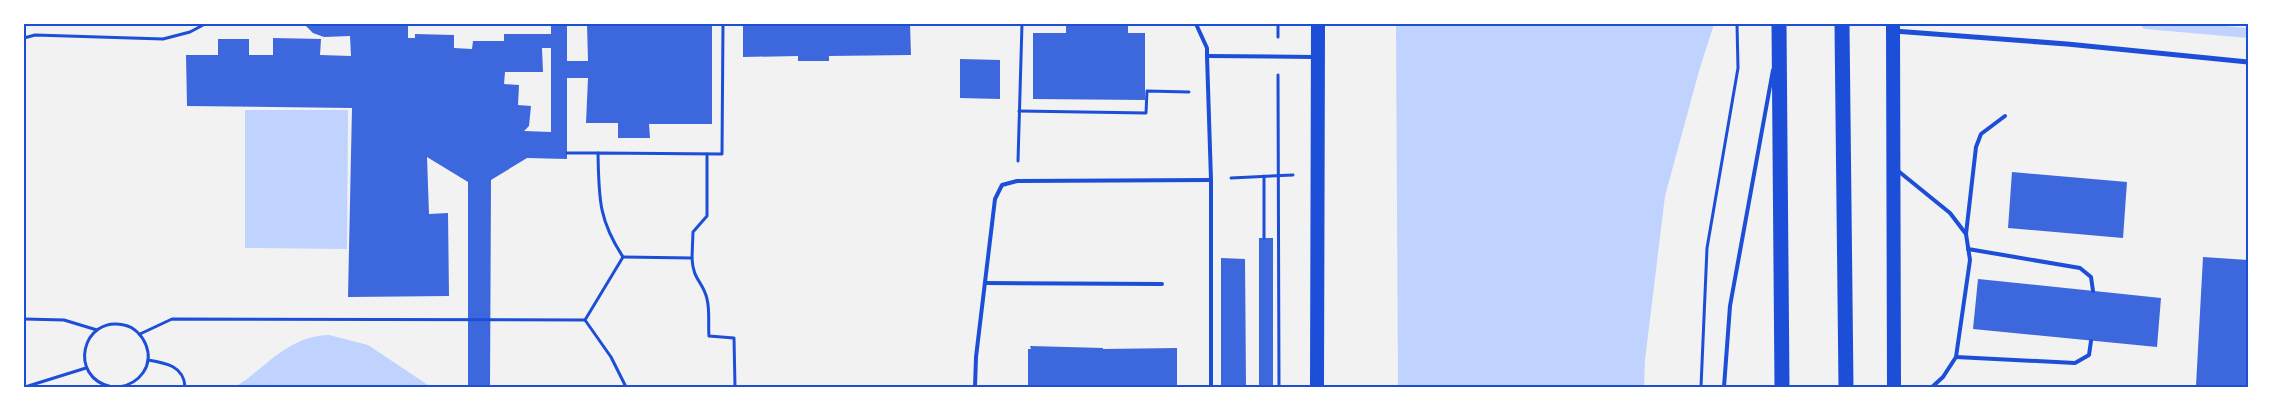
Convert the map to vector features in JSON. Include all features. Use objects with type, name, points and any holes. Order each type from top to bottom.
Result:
[{"type":"highway","points":[[1317,387],[1318,24]]},
{"type":"highway","points":[[1842,24],[1846,387]]},
{"type":"highway","points":[[1779,28],[1782,387]]},
{"type":"highway","points":[[1893,28],[1895,168],[1894,387]]},
{"type":"street","points":[[1893,28],[2248,62]]},
{"type":"lane","points":[[1196,24],[1207,48],[1211,180],[1210,387]]},
{"type":"lane","points":[[1724,387],[1730,306],[1779,28]]},
{"type":"lane","points":[[1207,56],[1318,56]]},
{"type":"lane","points":[[1932,387],[1943,377],[1956,357],[1970,260],[1966,234],[1976,148],[1981,134],[2005,116]]},
{"type":"lane","points":[[1895,168],[1950,213],[1966,234]]},
{"type":"lane","points":[[975,387],[976,358],[995,199],[1002,185],[1017,181],[1211,180]]},
{"type":"lane","points":[[1968,249],[2080,268],[2091,277],[2093,291]]},
{"type":"lane","points":[[985,283],[1162,284]]},
{"type":"lane","points":[[1956,357],[2075,363],[2089,355],[2091,341]]},
{"type":"path","points":[[24,38],[35,35],[163,39],[190,32],[205,24]]},
{"type":"path","points":[[567,153],[722,154],[723,24]]},
{"type":"path","points":[[1017,181],[1022,24]]},
{"type":"path","points":[[1278,24],[1279,387]]},
{"type":"path","points":[[1701,387],[1707,248],[1738,68],[1737,24]]},
{"type":"path","points":[[1018,111],[1146,113],[1147,91],[1208,92]]},
{"type":"path","points":[[598,153],[599,194],[604,222],[623,257]]},
{"type":"path","points":[[708,154],[708,216],[693,232],[693,272],[704,290],[708,301],[708,336],[734,338],[735,387]]},
{"type":"path","points":[[1211,180],[1318,174]]},
{"type":"path","points":[[1264,176],[1264,238]]},
{"type":"path","points":[[623,257],[692,258]]},
{"type":"path","points":[[585,320],[623,257]]},
{"type":"path","points":[[24,319],[64,320],[97,330]]},
{"type":"path","points":[[140,334],[172,319],[585,320]]},
{"type":"path","points":[[585,320],[611,357],[626,387]]},
{"type":"path","points":[[112,387],[94,379],[86,368],[85,348],[97,330],[112,324],[126,325],[140,334],[146,346],[148,360],[145,371],[137,380],[127,387],[119,387]]},
{"type":"path","points":[[148,360],[169,364],[178,370],[185,380],[185,387]]},
{"type":"path","points":[[25,387],[86,368]]},
{"type":"water","points":[[1396,24],[1714,24],[1699,71],[1665,196],[1645,360],[1644,387],[1398,387]]},
{"type":"water","points":[[245,110],[348,110],[347,249],[245,248]]},
{"type":"water","points":[[329,335],[368,345],[431,387],[235,387],[290,347],[315,337]]},
{"type":"building","points":[[304,24],[408,24],[408,38],[415,38],[415,34],[454,35],[454,48],[472,49],[473,41],[504,41],[504,34],[551,34],[551,24],[567,24],[567,61],[588,61],[587,24],[712,24],[712,124],[649,124],[650,138],[618,138],[618,123],[586,123],[588,78],[567,78],[567,159],[527,158],[491,180],[490,387],[468,387],[468,182],[427,157],[429,214],[448,213],[449,296],[348,297],[352,108],[187,106],[186,55],[218,55],[218,39],[249,39],[249,55],[273,55],[273,38],[321,39],[320,55],[351,56],[350,36],[324,37],[313,33]],"holes":[[[542,48],[551,48],[551,132],[524,131],[529,126],[531,106],[518,105],[519,85],[504,84],[505,72],[543,72]]]},
{"type":"building","points":[[743,24],[910,24],[911,55],[829,56],[829,61],[798,61],[798,56],[743,57]]},
{"type":"building","points":[[1066,24],[1128,24],[1128,33],[1145,33],[1145,100],[1033,99],[1033,33],[1066,33]]},
{"type":"building","points":[[960,59],[1000,60],[1000,99],[960,98]]},
{"type":"building","points":[[2012,172],[2127,182],[2123,238],[2008,228]]},
{"type":"building","points":[[1259,238],[1273,238],[1273,387],[1259,387]]},
{"type":"building","points":[[2203,257],[2248,260],[2248,387],[2196,386]]},
{"type":"building","points":[[1221,258],[1245,259],[1246,387],[1221,387]]},
{"type":"building","points":[[1978,279],[2161,298],[2157,347],[1973,329]]},
{"type":"building","points":[[1030,346],[1103,349],[1177,348],[1177,387],[1028,387],[1028,349],[1031,349]]},
{"type":"waterway","points":[[2146,24],[2248,33]]}]
